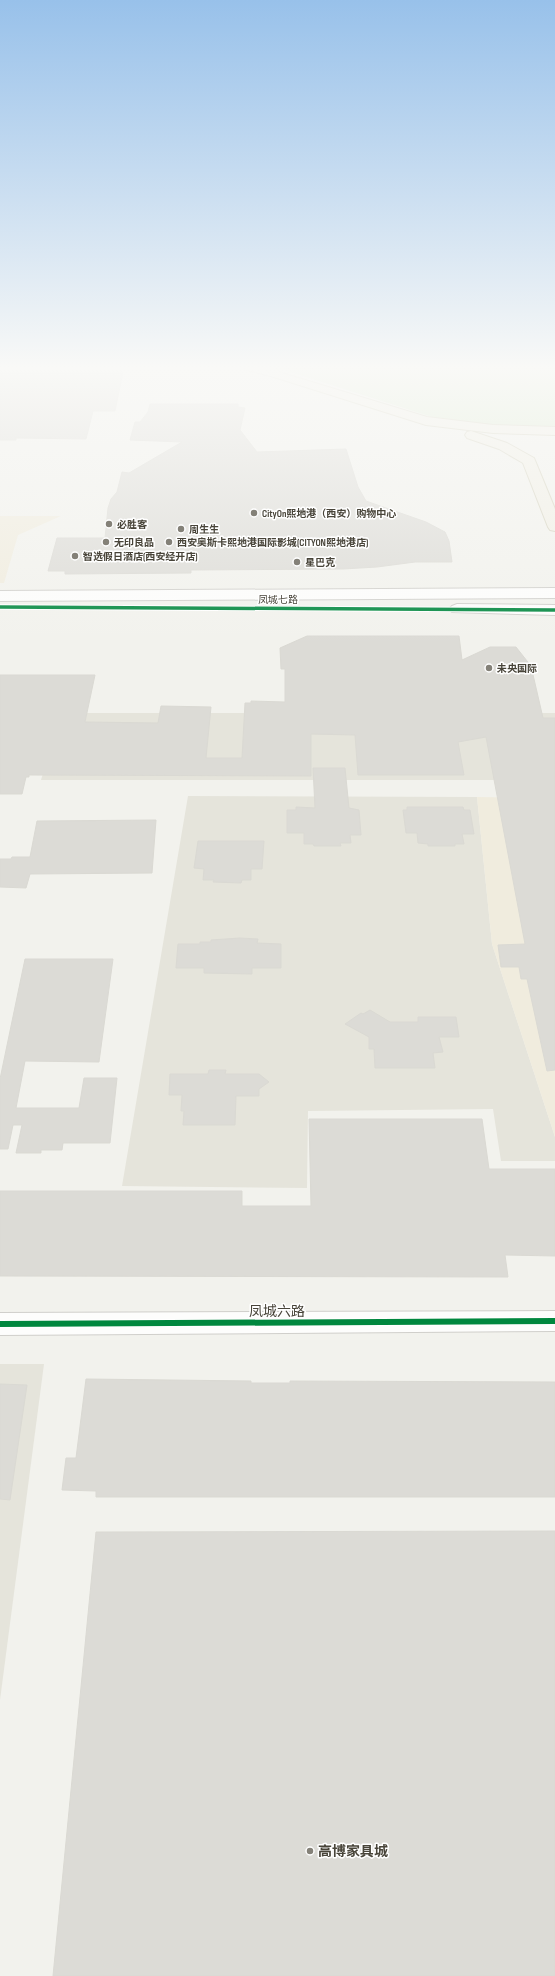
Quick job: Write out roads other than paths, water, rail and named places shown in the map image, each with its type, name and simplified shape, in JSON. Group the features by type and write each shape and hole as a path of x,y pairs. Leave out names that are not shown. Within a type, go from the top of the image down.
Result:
{"main road":[{"path":"528,460 555,527"}],"street":[{"name":"凤城七路","path":"0,596 555,593"},
{"name":"凤城七路","path":"0,606 555,610"},
{"name":"凤城六路","path":"0,1324 555,1321"}],"place":[{"name":"CityOn熙地港（西安）购物中心","path":"254,513"},
{"name":"必胜客","path":"109,524"},
{"name":"周生生","path":"181,529"},
{"name":"无印良品","path":"106,542"},
{"name":"西安奥斯卡熙地港国际影城(CITYON熙地港店)","path":"169,542"},
{"name":"智选假日酒店(西安经开店)","path":"75,556"},
{"name":"星巴克","path":"297,562"},
{"name":"未央国际","path":"489,668"},
{"name":"高博家具城","path":"310,1851"}]}
